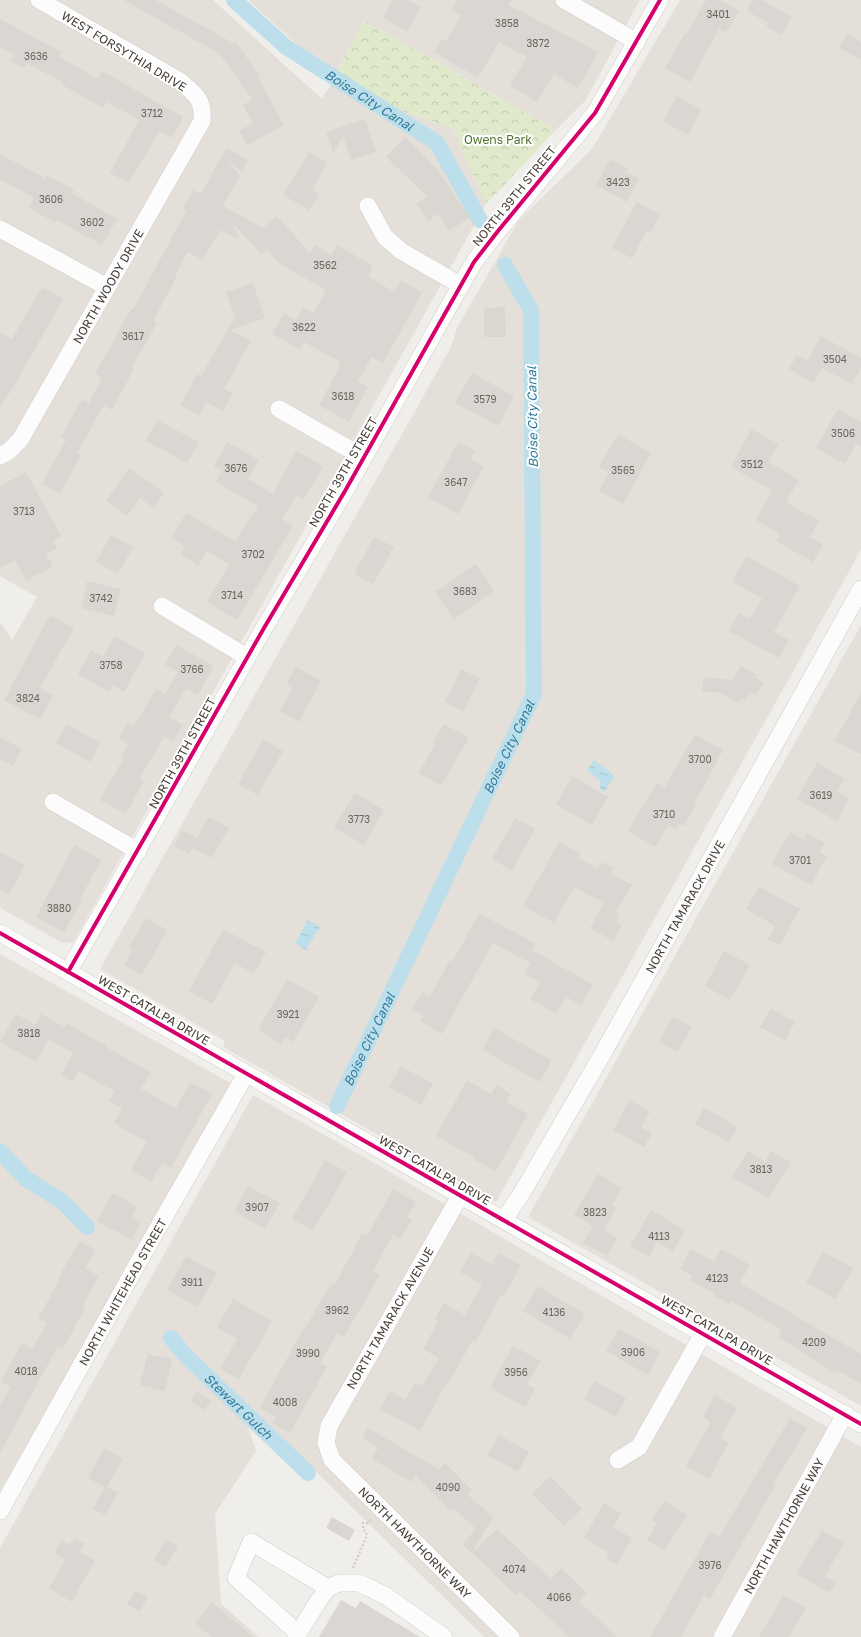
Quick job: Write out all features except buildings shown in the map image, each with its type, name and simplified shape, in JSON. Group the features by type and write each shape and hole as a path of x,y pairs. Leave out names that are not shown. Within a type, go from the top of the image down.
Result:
{"street":[{"name":"WEST FORSYTHIA DRIVE","path":"39,0 180,81 194,94 203,108"},
{"path":"564,0 637,42"},
{"name":"NORTH 39TH STREET","path":"68,972 474,262 595,113 660,0"},
{"name":"NORTH WOODY DRIVE","path":"0,456 9,451 20,440 194,136 202,120 203,108"},
{"path":"368,206 384,237 395,247 460,285"},
{"path":"0,229 107,287"},
{"name":"NORTH 39TH STREET","path":"279,409 363,457"},
{"name":"NORTH TAMARACK DRIVE","path":"504,1220 523,1191 602,1055 861,589"},
{"path":"162,606 247,658"},
{"path":"53,802 138,851"},
{"name":"WEST CATALPA DRIVE","path":"0,933 861,1424"},
{"name":"NORTH WHITEHEAD STREET","path":"0,1511 138,1263 246,1074"},
{"name":"NORTH TAMARACK AVENUE","path":"326,1443 329,1426 460,1196"},
{"path":"618,1460 639,1447 703,1334"},
{"name":"NORTH HAWTHORNE WAY","path":"722,1637 845,1414"},
{"name":"NORTH HAWTHORNE WAY","path":"326,1443 332,1460 511,1637"},
{"path":"328,1588 251,1542 236,1578 297,1635 328,1588 339,1583 353,1583 386,1596 444,1637"}],"path":[{"path":"353,1583 367,1535 363,1528 363,1523 368,1523 382,1509"}],"shaded area":[{"path":"0,0 213,0 322,99 330,86 452,128 486,204 73,943 61,942 0,908 0,622 12,640 37,597 0,576"},
{"path":"248,0 640,0 585,101 556,130 365,21 333,77"},
{"path":"680,0 861,0 861,550 496,1202 223,1047 225,1041 100,969 451,347 457,328 519,220 592,149"},
{"path":"861,625 861,1406 528,1217"},
{"path":"0,954 232,1084 136,1255 0,1491"},
{"path":"253,1095 369,1160 861,1447 861,1637 484,1637 237,1394 256,1451 215,1514 221,1604 259,1637 0,1637 0,1548"}],"green space":[{"name":"Owens Park","path":"365,21 556,130 486,204 452,128 330,86 333,77"}],"water":[{"path":"594,760 615,776 604,792 600,789 600,781 587,770"},
{"path":"308,920 320,927 306,950 295,943"}],"waterway":[{"name":"Boise City Canal","path":"234,0 286,47 437,143 480,220"},
{"name":"Boise City Canal","path":"337,1106 534,694 531,310 505,265"},
{"name":"Stewart Gulch","path":"0,1151 25,1178 64,1203 87,1227"},
{"name":"Stewart Gulch","path":"171,1338 185,1355 308,1473"}],"cycle path":[{"path":"68,972 264,628 345,491 474,262 595,113 660,0"},
{"path":"0,933 861,1424"}]}
